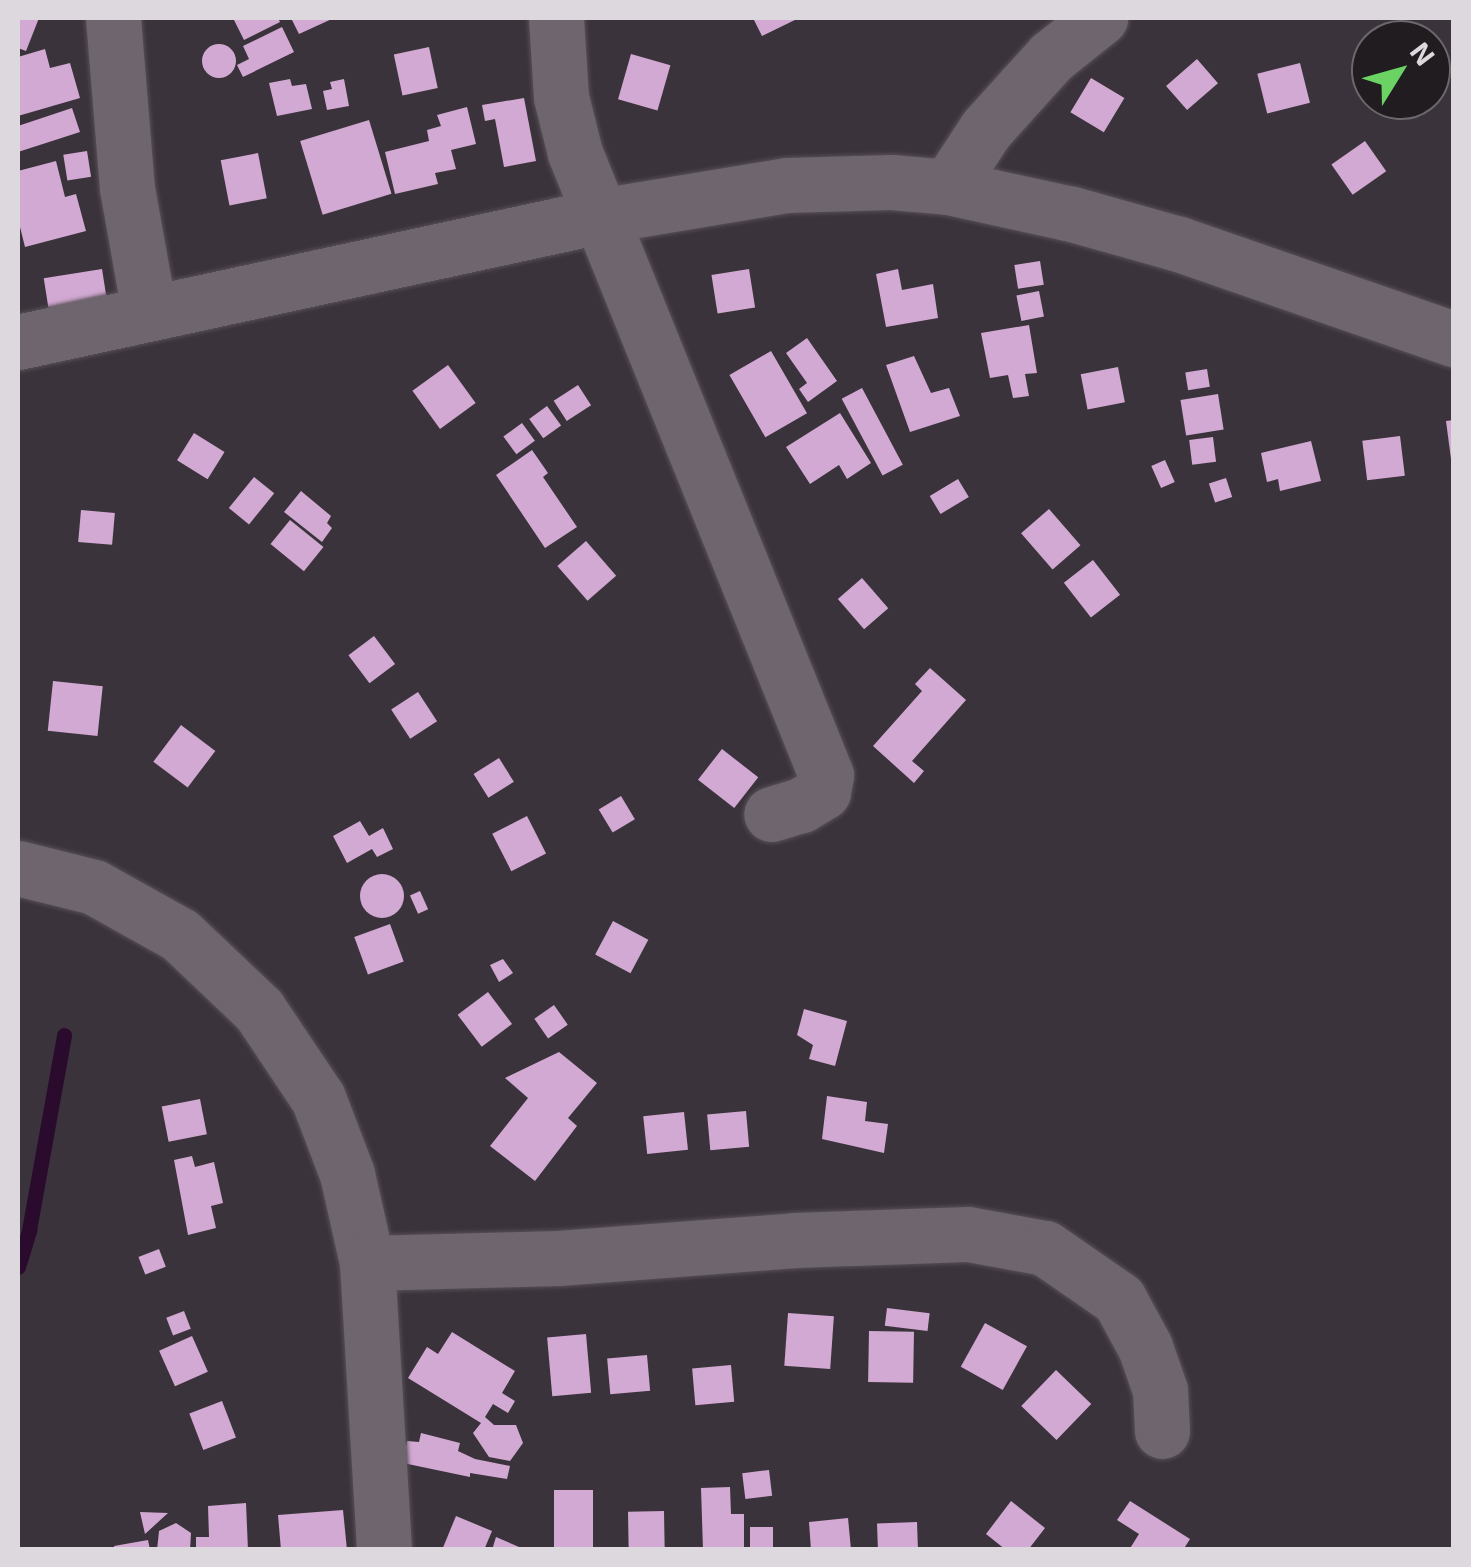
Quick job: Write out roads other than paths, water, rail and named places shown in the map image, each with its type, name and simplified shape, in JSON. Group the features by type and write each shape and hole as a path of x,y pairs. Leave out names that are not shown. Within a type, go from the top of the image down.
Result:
{"street":[{"path":"113,18 127,188 149,311"},
{"path":"556,18 561,97 575,153 826,775 823,792 801,806 771,814"},
{"path":"948,186 986,129 1022,89 1051,57 1100,18"},
{"path":"18,342 600,216 787,185 891,182 948,186 1179,244 1454,339"},
{"path":"18,868 94,887 137,908 218,967 259,1010 318,1098 348,1174 367,1263 384,1550"},
{"path":"367,1263 558,1258 796,1240 968,1234 1045,1248 1118,1299 1145,1347 1160,1390 1162,1431"}],"waterway":[{"path":"18,1267 29,1230 64,1035"}]}
